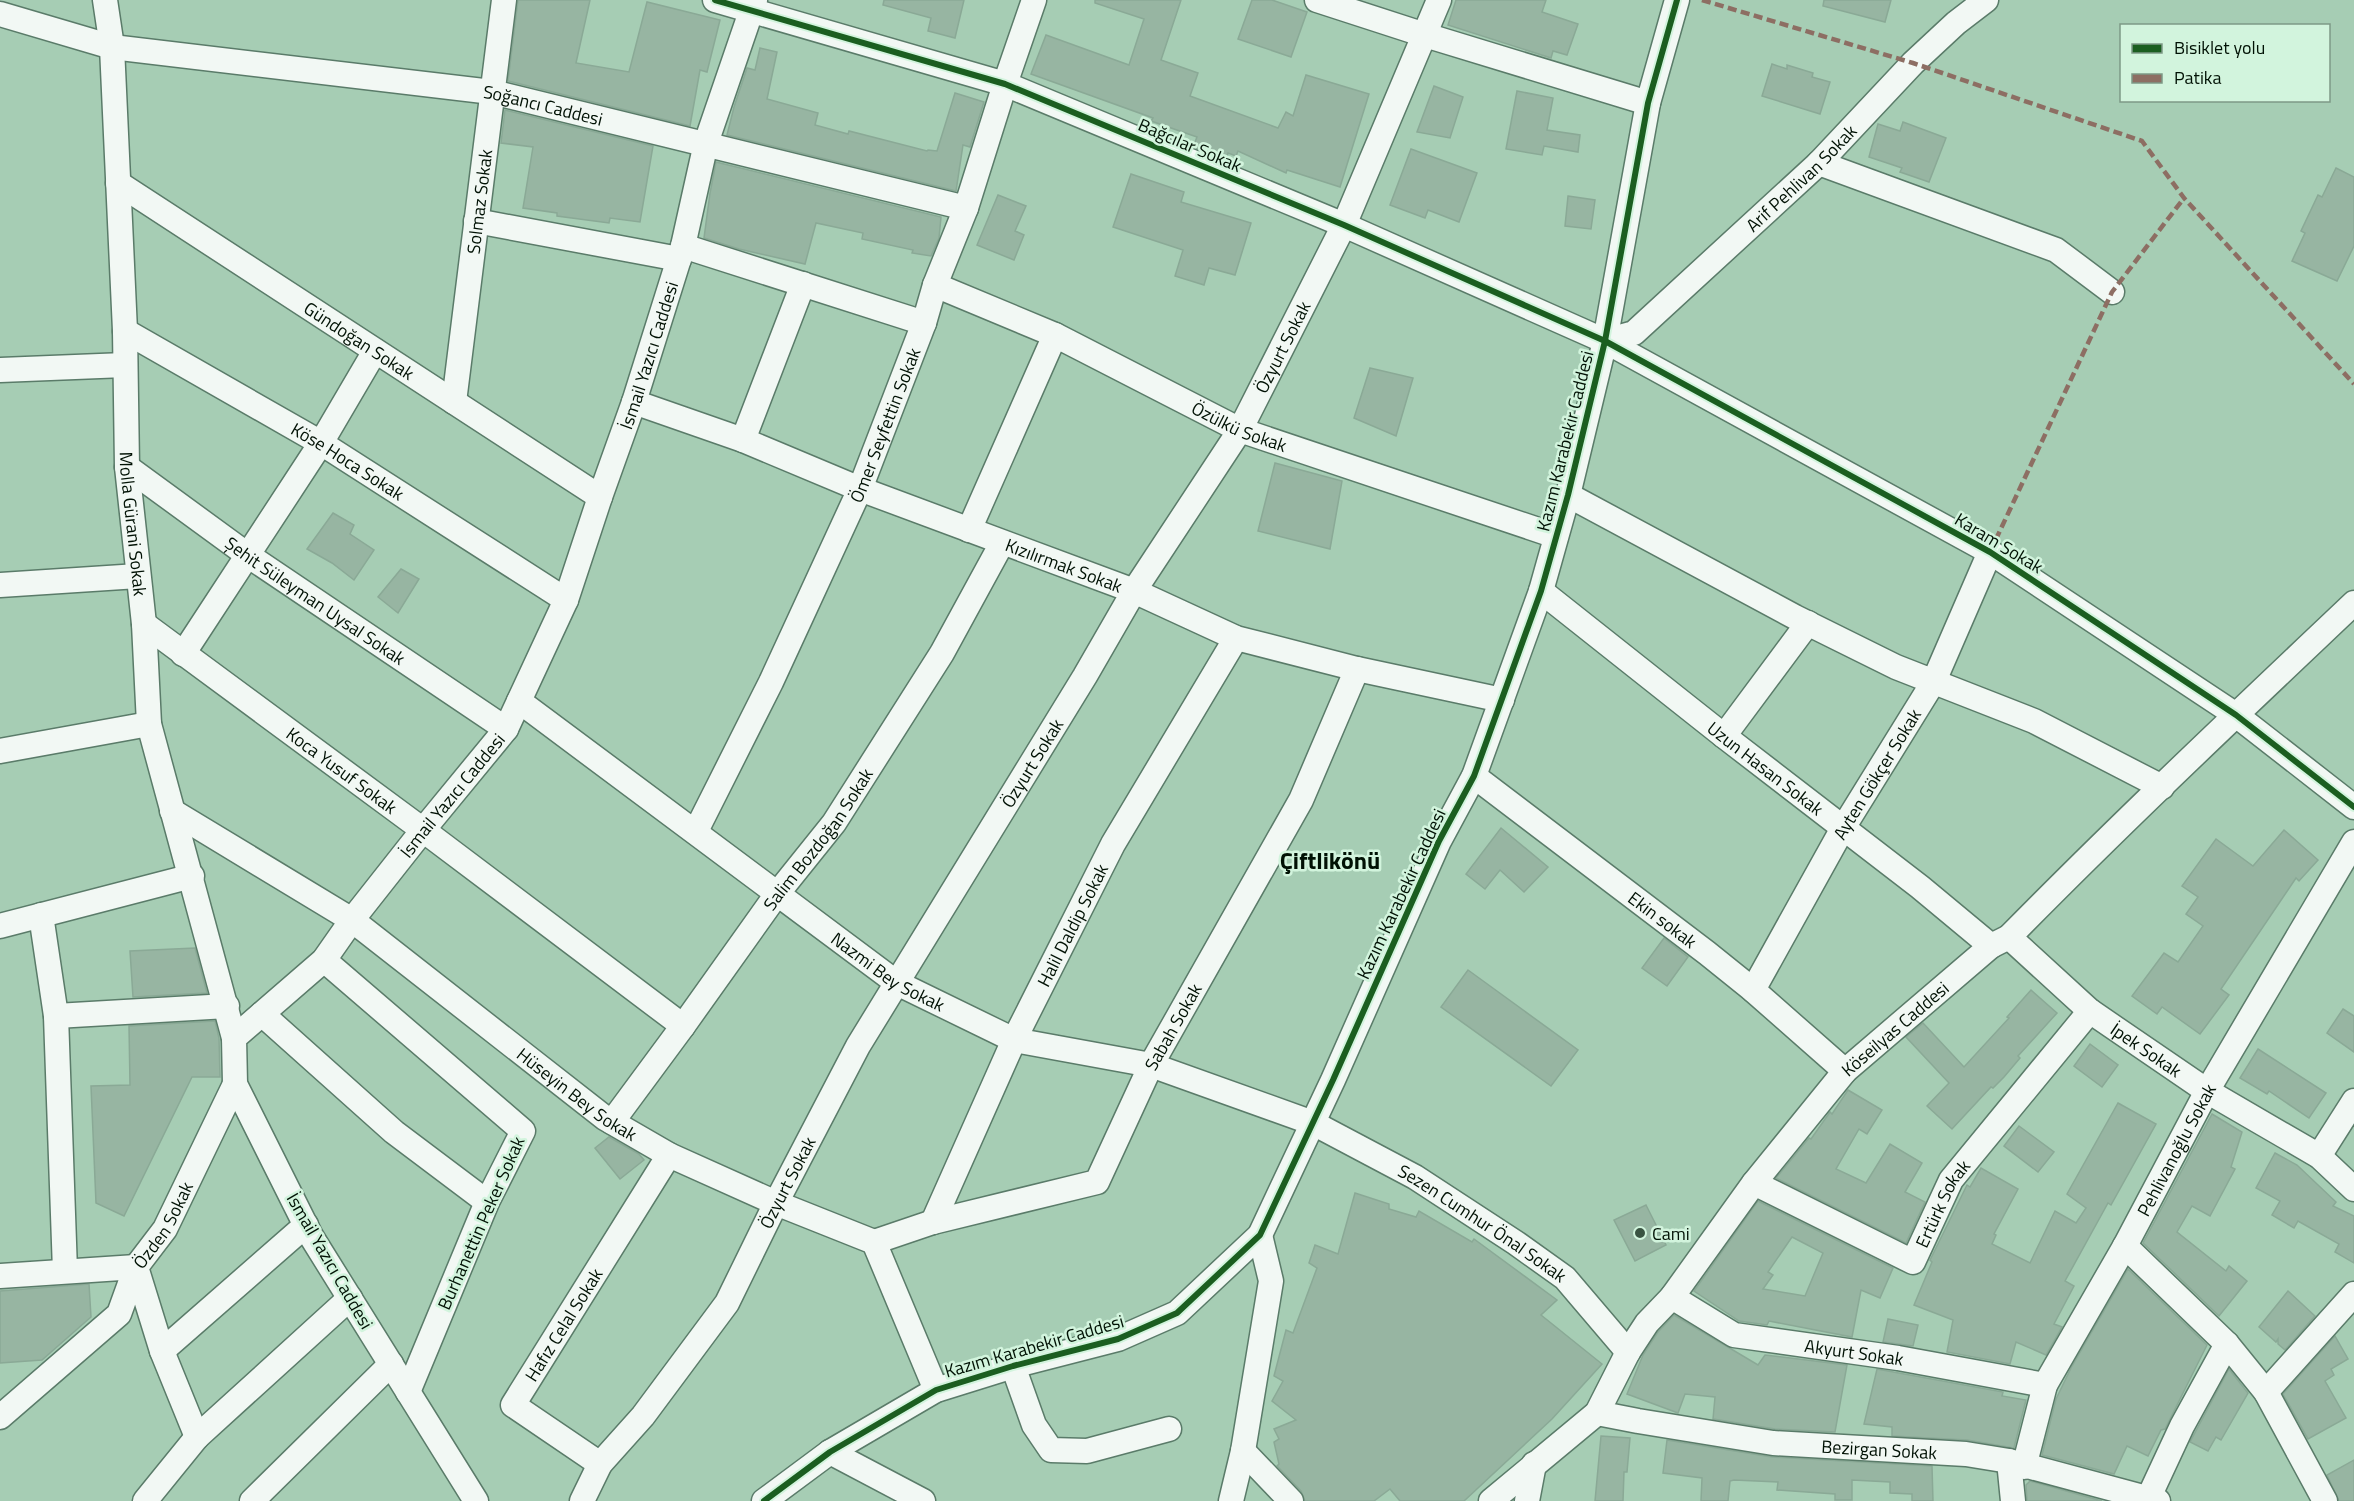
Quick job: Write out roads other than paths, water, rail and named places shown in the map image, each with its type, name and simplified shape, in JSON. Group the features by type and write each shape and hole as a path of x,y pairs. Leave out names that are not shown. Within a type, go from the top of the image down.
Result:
{"street":[{"name":"Molla Gürani Sokak","path":"105,0 112,47 125,331 127,467 144,624 149,724 234,1038"},
{"name":"Solmaz Sokak","path":"454,402 504,0"},
{"name":"Bağcılar Sokak","path":"715,0 753,4 1005,84 1344,225 1605,341"},
{"name":"Ömer Seyfettin Sokak","path":"696,831 771,682 860,489 924,323 935,285 966,208 1034,0"},
{"path":"1317,0 1648,103"},
{"name":"Özyurt Sokak","path":"582,1501 600,1464 644,1416 727,1303 858,1046 1085,676 1134,591 1240,430 1344,225 1439,0"},
{"name":"Kazım Karabekir Caddesi","path":"764,1501 830,1452 936,1390 1012,1366 1118,1339 1177,1313 1260,1235 1313,1123 1439,841 1474,776 1541,591 1568,495 1605,341 1648,103 1677,0"},
{"name":"Arif Pehlivan Sokak","path":"1605,341 1634,333 1820,163 1913,63 1956,23 1986,0"},
{"name":"İsmail Yazıcı Caddesi","path":"476,1501 306,1226 235,1084 234,1038 324,960 352,920 506,729 567,600 634,402 681,252 706,144 753,4"},
{"name":"Soğancı Caddesi","path":"0,14 112,47 492,92 966,208"},
{"path":"1820,163 2056,250 2112,292"},
{"name":"Gündoğan Sokak","path":"118,183 600,497"},
{"path":"477,221 681,252 802,284 924,323"},
{"path":"743,440 802,284"},
{"name":"Özülkü Sokak","path":"935,285 1055,335 1240,430 1556,536"},
{"name":"Köse Hoca Sokak","path":"125,331 321,443 567,600"},
{"path":"969,530 1055,335"},
{"name":"Karam Sokak","path":"1605,341 1990,552 2236,715 2354,807"},
{"path":"183,654 321,443 375,351"},
{"path":"0,370 125,365"},
{"name":"Kızılırmak Sokak","path":"634,402 743,440 860,489 1134,591 1236,638 1357,669 1502,700"},
{"name":"Şehit Süleyman Uysal Sokak","path":"127,467 249,556 506,729"},
{"path":"1568,495 1808,623 1896,667 2034,721 2162,787"},
{"name":"Salim Bozdoğan Sokak","path":"612,1122 777,894 840,813 942,653 1002,543"},
{"name":"Ayten Gökçer Sokak","path":"1753,990 1843,828 1934,681 1990,552"},
{"path":"0,585 138,576"},
{"name":"Uzun Hasan Sokak","path":"1541,591 1920,887 2000,941"},
{"name":"Köseilyas Caddesi","path":"1491,1501 1597,1413 1628,1352 1647,1323 1672,1297 1754,1183 1845,1071 2000,941 2354,603"},
{"path":"1724,736 1808,623"},
{"name":"Koca Yusuf Sokak","path":"144,624 683,1026"},
{"name":"Halil Daldip Sokak","path":"933,1222 1014,1040 1113,844 1236,638"},
{"name":"Sabah Sokak","path":"874,1242 933,1222 1097,1182 1151,1065 1301,800 1357,669"},
{"name":"Nazmi Bey Sokak","path":"519,701 897,983 1014,1040 1151,1065 1313,1123"},
{"path":"0,751 149,724"},
{"name":"Ekin sokak","path":"1474,776 1753,990 1845,1071"},
{"name":"Hüseyin Bey Sokak","path":"172,811 352,920 612,1122 669,1155 776,1203 874,1242"},
{"name":"Pehlivanoğlu Sokak","path":"2013,1501 2016,1464 2045,1384 2124,1246 2207,1091 2354,842"},
{"path":"0,926 192,876"},
{"path":"41,915 56,1016 65,1271"},
{"name":"İpek Sokak","path":"2000,941 2090,1011 2207,1091 2319,1156 2354,1189"},
{"name":"Burhanettin Peker Sokak","path":"324,960 524,1131 487,1202 408,1392"},
{"path":"56,1016 227,1006"},
{"name":"Ertürk Sokak","path":"1754,1183 1913,1262 1951,1180 2090,1011"},
{"path":"262,1014 394,1132 487,1202"},
{"name":"Özden Sokak","path":"197,1437 162,1351 136,1267 165,1229 235,1084"},
{"path":"2319,1156 2354,1101"},
{"name":"Sezen Cumhur Önal Sokak","path":"1313,1123 1415,1178 1526,1250 1564,1278 1628,1352"},
{"name":"Hafız Celal Sokak","path":"600,1464 513,1404 669,1155"},
{"path":"162,1351 306,1226"},
{"path":"1231,1501 1243,1451 1271,1281 1260,1235"},
{"path":"874,1242 936,1390"},
{"path":"2124,1246 2227,1344 2266,1392 2325,1501"},
{"path":"0,1276 136,1267 119,1314 0,1417"},
{"path":"2266,1392 2354,1294"},
{"name":"Akyurt Sokak","path":"1672,1297 1734,1335 1898,1358 2045,1384"},
{"path":"145,1501 197,1437 350,1298"},
{"path":"2153,1500 2182,1426 2227,1344"},
{"path":"252,1501 391,1364"},
{"path":"1012,1366 1034,1425 1051,1450 1087,1451 1169,1429"},
{"name":"Bezirgan Sokak","path":"1597,1413 1773,1443 1966,1454 2016,1464 2153,1500"},
{"path":"1243,1451 1291,1501"},
{"path":"830,1452 923,1501"},
{"path":"1527,1501 1534,1464"}],"place":[{"name":"Cami","path":"1640,1233"}],"district":[{"name":"Çiftlikönü","path":"1330,860"}]}
